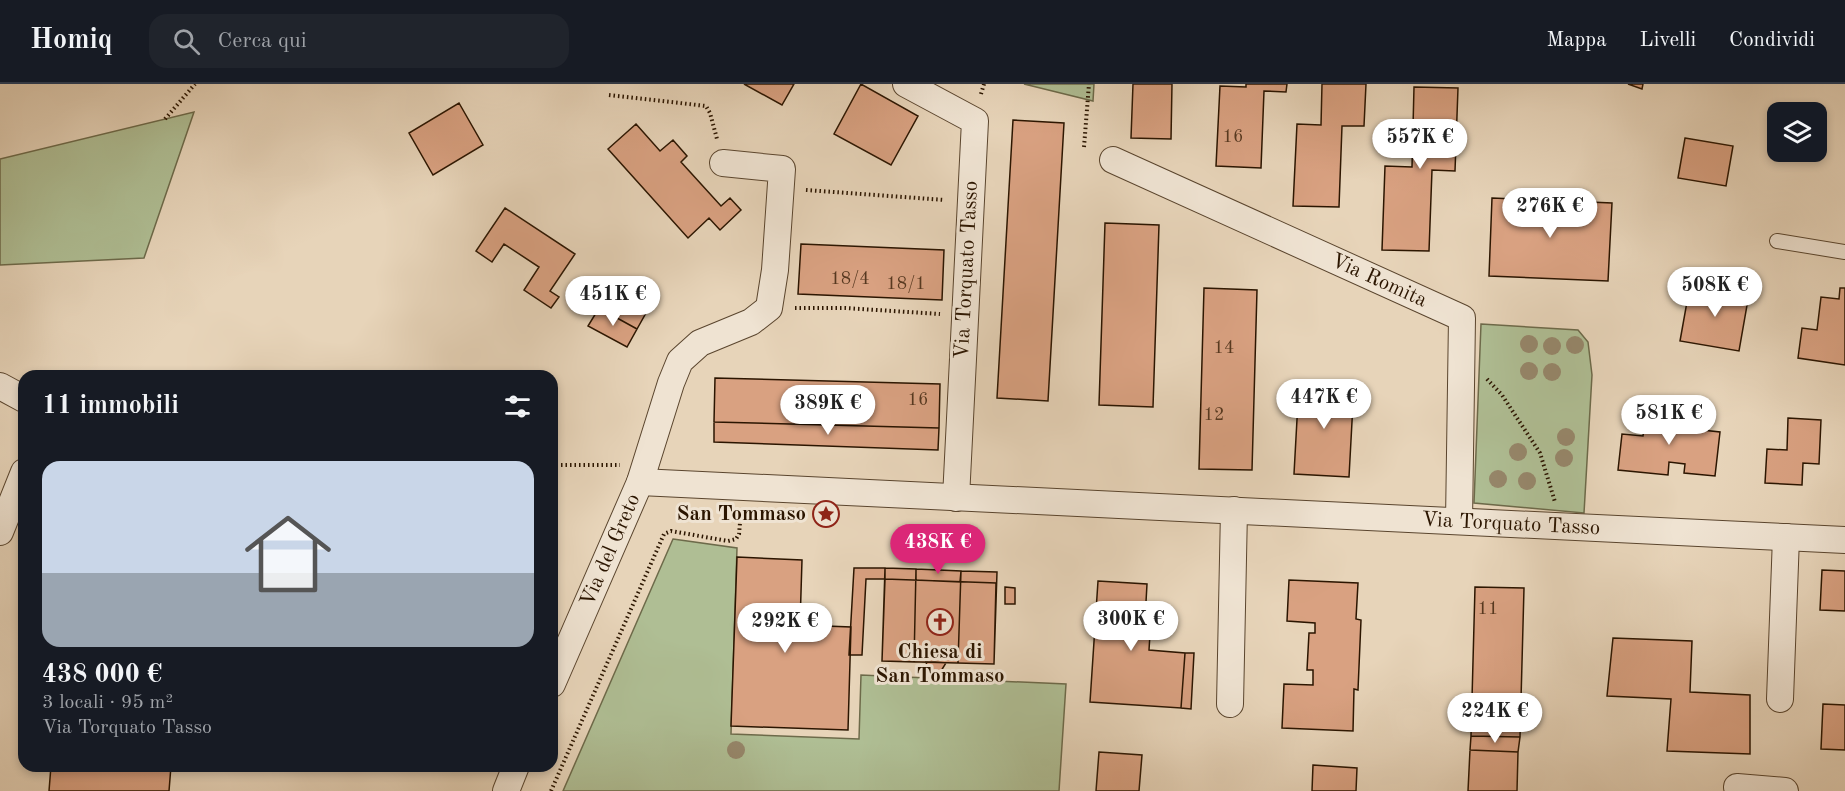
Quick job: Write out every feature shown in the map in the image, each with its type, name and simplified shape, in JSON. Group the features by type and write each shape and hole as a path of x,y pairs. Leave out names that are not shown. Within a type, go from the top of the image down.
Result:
{"street":[{"name":"Via Torquato Tasso","path":"906,84 975,121 956,498"},
{"name":"Via Romita","path":"1113,160 1462,318 1459,521"},
{"path":"642,474 680,361 700,343 751,322 769,308 775,270 782,170 723,163"},
{"path":"0,386 18,396"},
{"name":"Via Torquato Tasso","path":"642,474 956,498 1845,540"},
{"name":"Via del Greto","path":"558,670 642,474"},
{"path":"0,532 18,487"},
{"path":"1230,704 1234,510"},
{"path":"1780,699 1786,537"},
{"path":"506,791 514,772"},
{"path":"1737,787 1785,791"}],"lane":[{"path":"1777,241 1845,252"}],"path":[{"path":"165,119 195,84"},
{"path":"1084,147 1089,84"},
{"path":"609,95 706,106 710,113 723,163"},
{"path":"781,188 971,202"},
{"path":"794,308 845,308 965,315"},
{"path":"1461,353 1502,395 1540,453 1561,526"},
{"path":"558,466 642,474"},
{"path":"551,791 664,534 671,531 728,542 736,539 739,534 742,502"}],"green space":[{"path":"1024,84 1094,84 1093,101"},
{"path":"194,112 144,258 0,265 0,159"},
{"path":"1481,324 1578,330 1588,342 1592,375 1584,513 1474,503"},
{"path":"673,539 737,548 731,734 859,739 861,675 1066,684 1059,791 563,791"}],"building":[{"path":"744,84 794,84 782,105"},
{"path":"861,84 918,116 891,165 834,134"},
{"path":"1133,84 1172,84 1171,139 1131,138"},
{"path":"1246,84 1287,84 1286,92 1264,91 1261,168 1216,166 1220,86 1246,87"},
{"path":"1322,84 1366,84 1364,126 1342,126 1339,207 1293,206 1297,124 1321,125"},
{"path":"1628,84 1643,84 1642,89"},
{"path":"1414,87 1458,88 1455,171 1432,170 1429,251 1382,250 1385,166 1412,167"},
{"path":"459,103 483,145 433,175 409,133"},
{"path":"1013,120 1064,123 1048,401 997,398"},
{"path":"636,124 660,151 673,140 687,156 681,162 721,206 730,198 741,210 720,230 709,218 688,238 608,149"},
{"path":"1685,138 1733,146 1726,186 1678,178"},
{"path":"1492,198 1612,203 1608,281 1489,276"},
{"path":"505,208 575,254 550,291 559,297 551,308 524,290 539,267 504,244 492,262 476,251"},
{"path":"1105,223 1159,225 1153,407 1099,405"},
{"path":"801,244 944,250 942,300 798,294"},
{"path":"613,282 651,304 637,329 599,308"},
{"path":"1690,285 1749,294 1739,351 1680,341"},
{"path":"1204,288 1257,290 1252,470 1199,469"},
{"path":"1840,288 1845,288 1845,365 1798,358 1802,328 1817,330 1821,297 1839,299"},
{"path":"599,308 637,329 627,347 588,326"},
{"path":"715,378 940,384 939,428 714,422"},
{"path":"1299,383 1354,385 1349,477 1294,474"},
{"path":"1647,407 1686,411 1684,428 1720,432 1715,476 1684,473 1685,464 1669,462 1668,475 1618,470 1622,434 1643,436"},
{"path":"1788,418 1821,420 1819,464 1803,463 1802,485 1765,483 1767,449 1787,450"},
{"path":"714,422 939,428 938,450 714,442"},
{"path":"821,507 833,508 832,520 820,519"},
{"path":"737,557 802,560 800,625 851,627 848,730 731,726"},
{"path":"854,568 885,568 885,579 866,579 862,655 849,655"},
{"path":"885,568 916,569 914,662 882,661"},
{"path":"916,569 961,571 960,582 916,580"},
{"path":"1822,570 1845,571 1845,611 1820,610"},
{"path":"961,571 997,572 994,664 958,663"},
{"name":"Chiesa di San Tommaso","path":"885,579 996,583 994,664 882,661"},
{"path":"1289,580 1358,583 1356,619 1361,620 1358,690 1354,689 1353,731 1282,728 1284,684 1313,685 1313,670 1307,670 1309,633 1315,633 1315,623 1287,621"},
{"path":"1098,581 1147,584 1146,602 1152,603 1149,650 1185,653 1181,708 1090,702"},
{"path":"1005,587 1015,588 1015,604 1005,604"},
{"path":"1475,587 1524,588 1520,737 1471,736"},
{"path":"1613,638 1692,641 1690,692 1750,695 1750,754 1667,751 1671,699 1607,696"},
{"path":"1185,653 1194,653 1191,709 1181,708"},
{"path":"926,662 946,663 941,671 935,672 928,669"},
{"path":"1823,704 1845,705 1845,750 1821,749"},
{"path":"1471,736 1520,737 1518,752 1470,750"},
{"path":"1470,750 1518,752 1517,791 1468,791"},
{"path":"1099,752 1142,755 1139,791 1096,791"},
{"path":"1313,765 1357,768 1356,791 1312,791"},
{"path":"51,772 171,772 169,791 49,791"}],"place":[{"name":"San Tommaso","path":"826,514"},
{"name":"Chiesa di San Tommaso","path":"940,622"}]}
